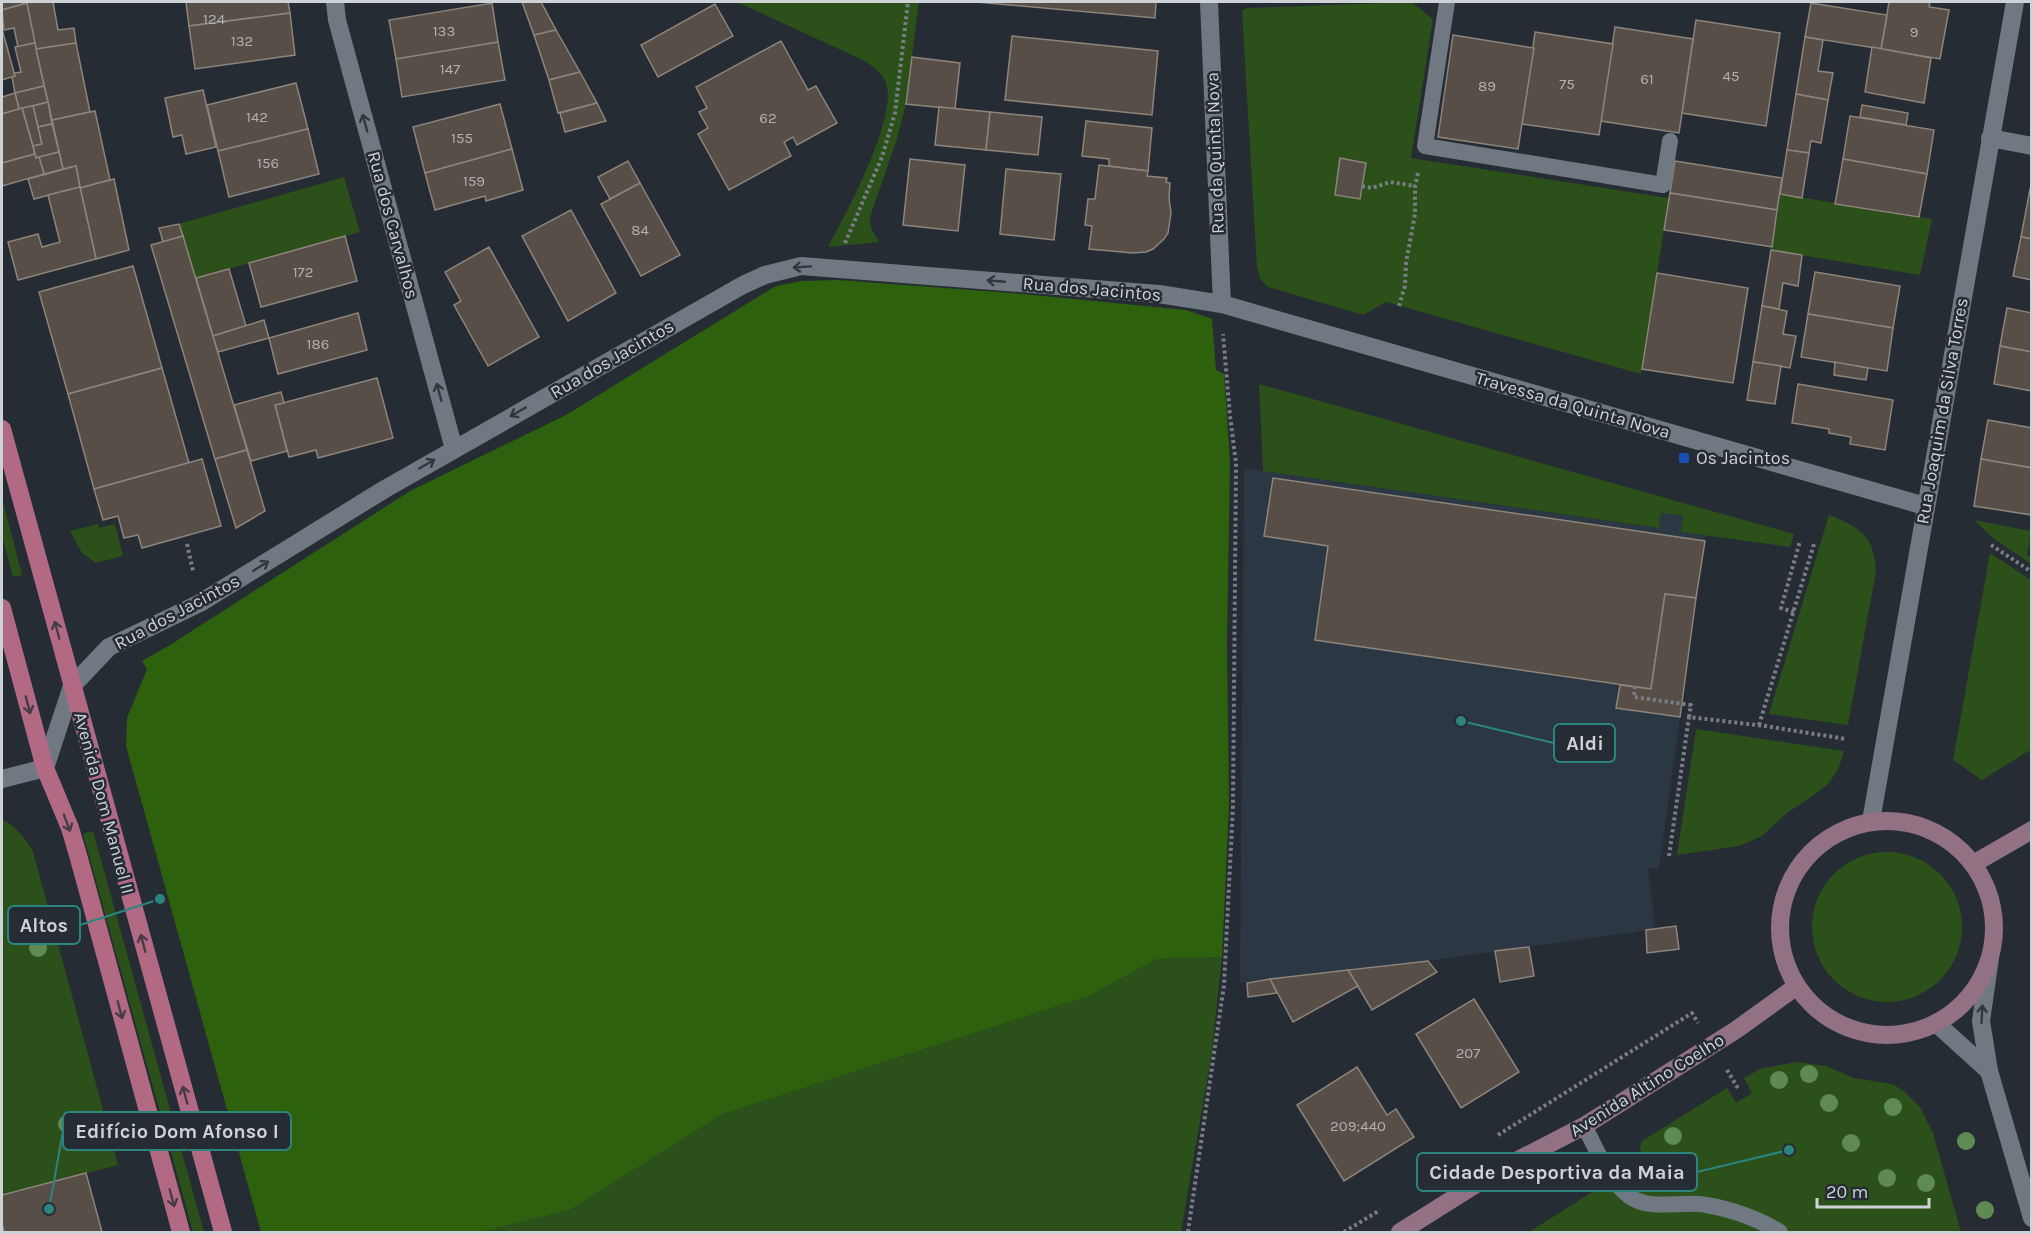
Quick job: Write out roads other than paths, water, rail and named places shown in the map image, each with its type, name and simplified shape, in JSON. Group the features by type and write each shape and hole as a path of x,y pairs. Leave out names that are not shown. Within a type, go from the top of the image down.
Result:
{"main road":[{"name":"Avenida Dom Manuel II","path":"2,429 223,1233"},
{"path":"2,608 45,768 70,828 78,855 181,1233"},
{"path":"1894,820 1939,833 1958,847 1973,864 1986,885 1993,909 1994,933 1990,958 1978,984 1960,1007 1936,1023 1906,1034 1875,1035 1844,1026 1818,1010 1797,986 1782,950 1781,911 1794,874 1814,849 1822,843 1840,831 1871,821 1894,820"},
{"path":"1973,864 2031,830"},
{"name":"Avenida Altino Coelho","path":"1400,1233 1497,1171 1584,1126 1736,1030 1797,986"}],"street":[{"name":"Rua dos Carvalhos","path":"335,2 337,20 454,448"},
{"name":"Rua da Quinta Nova","path":"1209,2 1221,304"},
{"name":"Rua Joaquim da Silva Torres","path":"1871,821 2015,2"},
{"path":"1990,138 2031,146"},
{"name":"Rua dos Jacintos","path":"72,686 109,647 201,603 454,448 743,285 765,275 801,266 834,268 1159,294 1221,304"},
{"name":"Travessa da Quinta Nova","path":"1221,304 1925,506"},
{"name":"Avenida Dom Manuel II","path":"45,768 72,686"},
{"path":"2,779 45,768"},
{"path":"1990,958 1981,1021 1989,1071 2031,1218"},
{"path":"1936,1023 1989,1071"}],"lane":[{"path":"1448,2 1425,146 1663,185 1670,141"},
{"path":"1584,1126 1613,1179 1629,1196 1645,1204 1705,1205 1741,1215 1780,1233"}],"place":[{"name":"Os Jacintos","path":"1684,458"},
{"name":"Aldi","path":"1461,721"},
{"name":"Altos","path":"160,899"},
{"name":"Cidade Desportiva da Maia","path":"1789,1150"},
{"name":"Edifício Dom Afonso I","path":"49,1209"}]}
